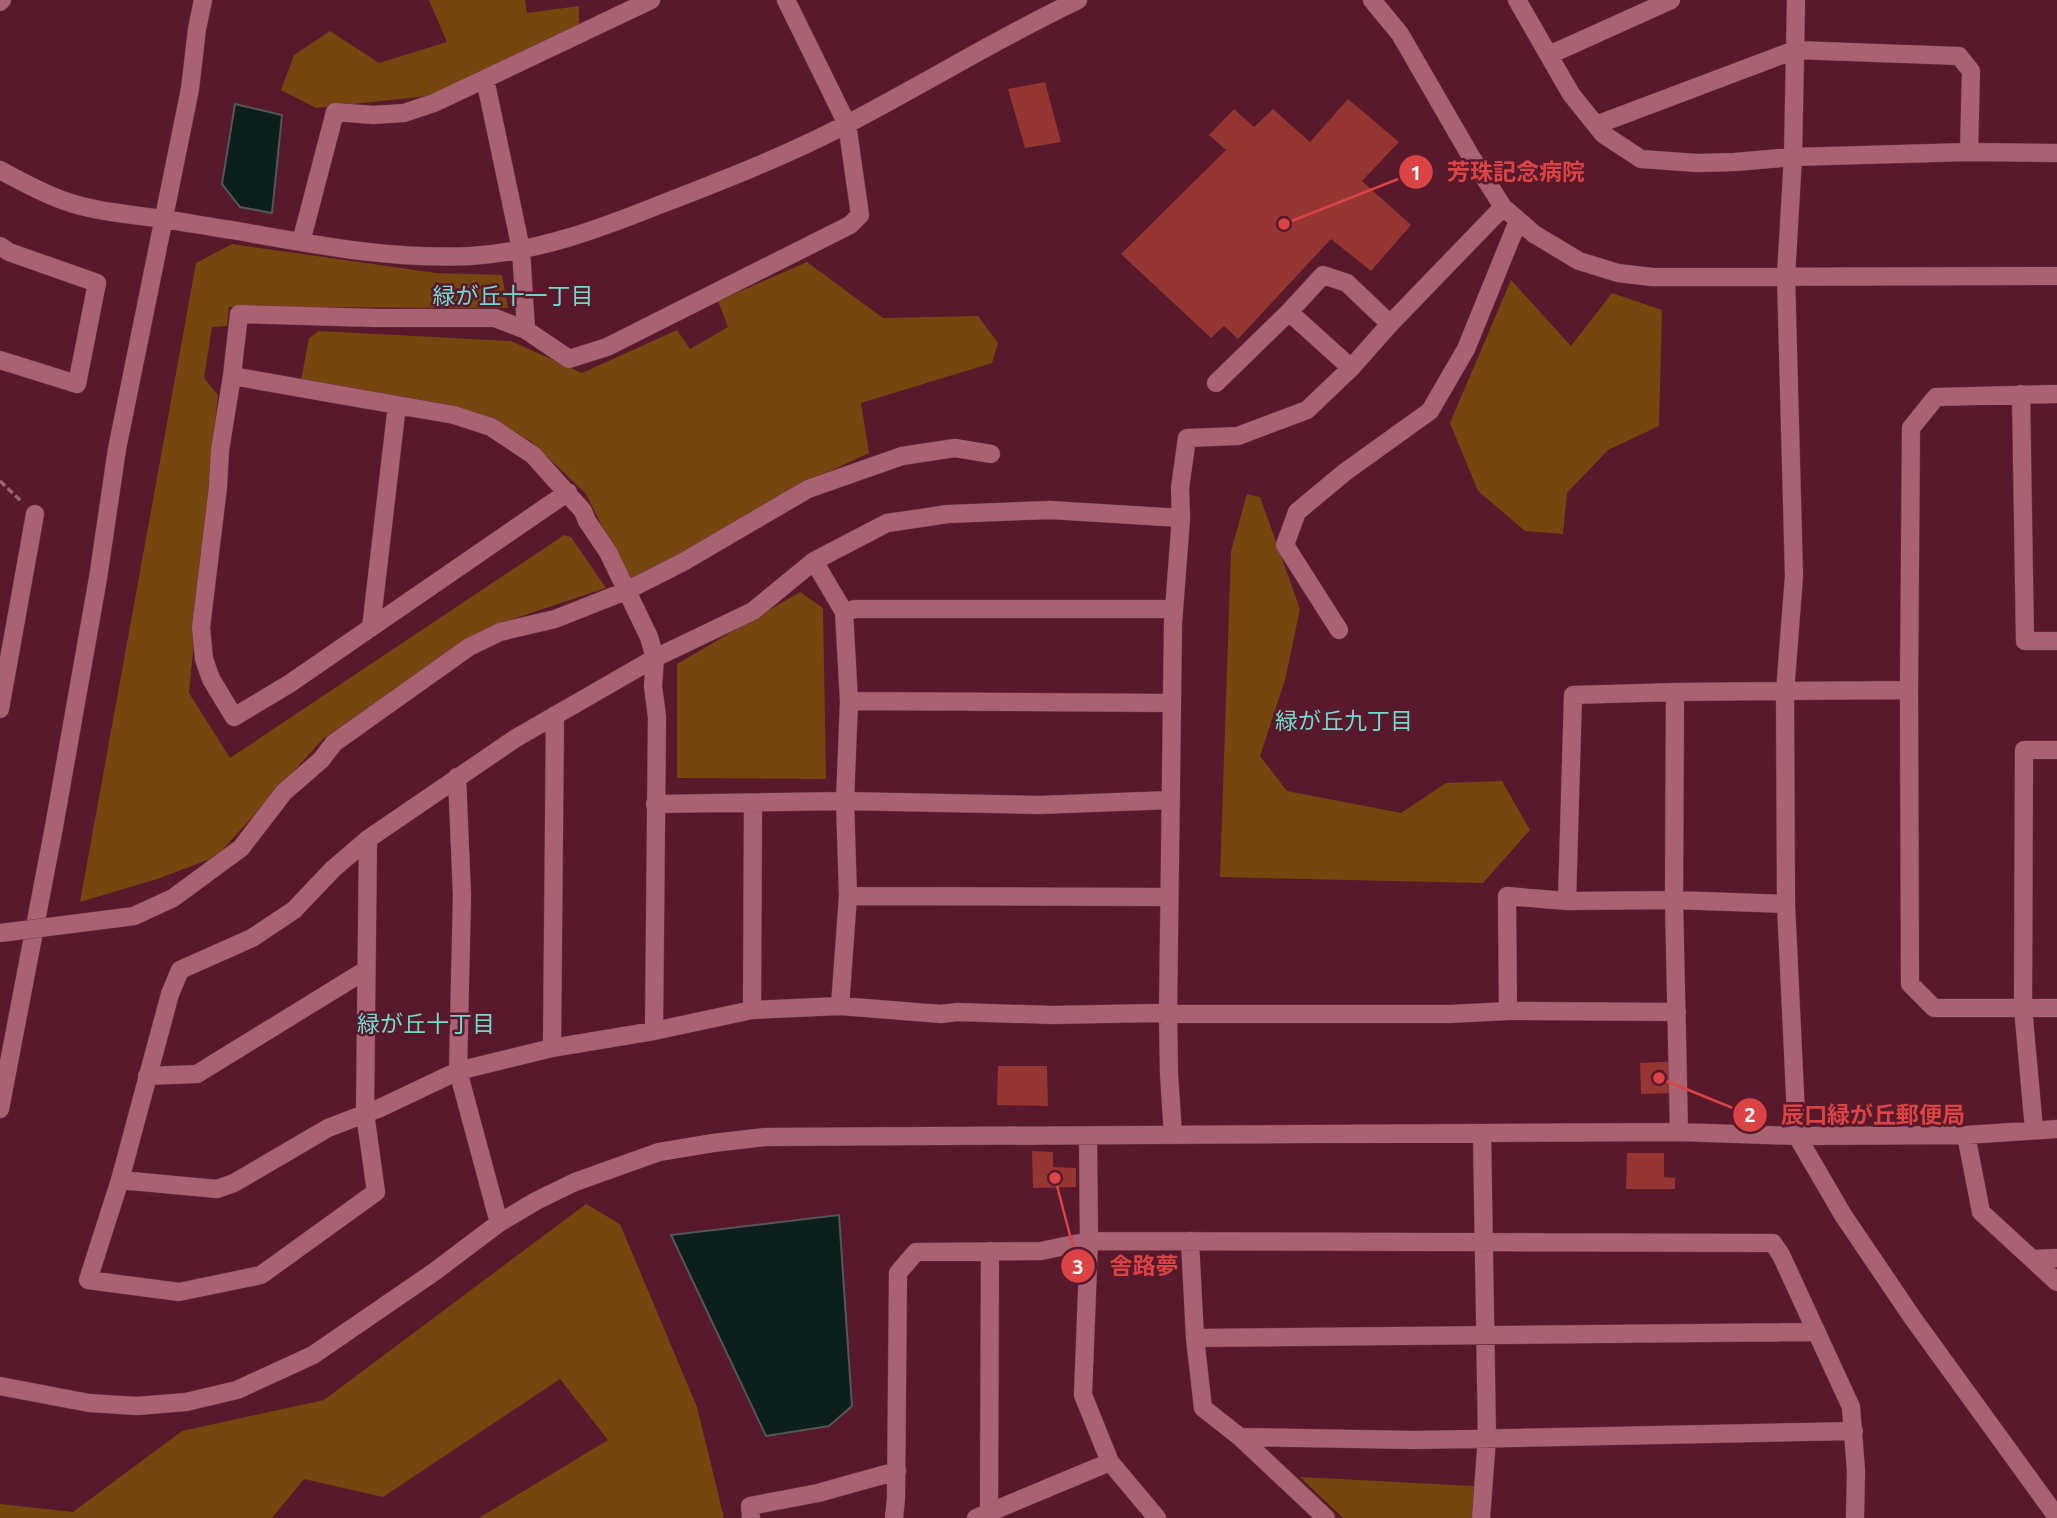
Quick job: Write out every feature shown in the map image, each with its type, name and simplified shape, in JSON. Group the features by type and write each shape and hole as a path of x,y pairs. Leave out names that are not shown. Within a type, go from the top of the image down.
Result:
{"street":[{"path":"0,1109 7,1031 54,827 96,592 117,449 190,89 197,29 204,0"},
{"path":"301,242 335,112 373,115 404,113 434,103 651,0"},
{"path":"568,492 289,684 234,717 211,679 204,659 201,627 220,450 239,314 376,318 495,317 526,330 569,359 607,347 850,225 860,215 847,124 786,0"},
{"path":"0,170 38,191 106,212 371,253 472,256 521,249 568,239 618,222 738,175 847,124 1077,0"},
{"path":"1372,0 1400,34 1470,155 1503,206 1534,234 1579,261 1618,273 1652,277 2057,276"},
{"path":"1517,0 1571,94 1595,125 1603,134 1641,159 1697,163 1793,157 1969,152 2057,153"},
{"path":"1549,55 1671,0"},
{"path":"1796,0 1793,157 1786,276 1794,576 1785,692 1786,904 1797,1136 1843,1215 2057,1517"},
{"path":"1595,125 1795,50 1959,56 1971,71 1969,152"},
{"path":"485,79 521,249 526,330"},
{"path":"1173,1135 1168,1074 1172,703 1174,610 1181,518 1180,488 1187,438 1238,436 1307,410 1351,368 1503,206"},
{"path":"1339,631 1285,545 1297,512 1345,472 1430,411 1466,349 1518,221"},
{"path":"0,246 9,252 97,283 77,384 0,360"},
{"path":"1216,383 1323,275 1347,283 1390,324"},
{"path":"1289,312 1351,368"},
{"path":"232,376 454,415 491,427 533,455 583,511 608,552 649,637 654,658 653,686 657,717 654,1031"},
{"path":"2021,394 2025,641 2057,641"},
{"path":"2057,394 1936,397 1911,428 1909,691 1910,984 1934,1008 2057,1008"},
{"path":"370,628 397,405"},
{"path":"0,933 134,916 173,898 241,848 284,792 321,760 334,743 469,647 500,632 555,619 626,591 683,562 808,489 902,456 955,448 991,454"},
{"path":"368,839 365,1113 376,1192 261,1275 179,1292 88,1280 120,1180 170,994 180,970 252,938 294,910 333,869 368,839 516,738 654,658 753,611 814,561 887,523 948,514 1050,510 1181,518"},
{"path":"0,709 35,514"},
{"path":"814,561 844,612 849,701 845,802 848,896 840,1006"},
{"path":"844,612 855,609 1174,610"},
{"path":"1567,901 1573,695 1909,691"},
{"path":"1675,692 1674,900 1679,1132"},
{"path":"849,701 1172,703"},
{"path":"552,1048 555,715"},
{"path":"2034,1129 2023,1008 2024,751 2057,750"},
{"path":"457,777 462,895 458,1071 499,1223"},
{"path":"655,804 845,802 1039,805 1171,800"},
{"path":"752,1010 753,803"},
{"path":"848,896 1169,897"},
{"path":"1508,1011 1507,896 1567,901 1674,900 1786,904"},
{"path":"147,1076 197,1074 366,970"},
{"path":"120,1180 217,1189 234,1183 328,1128 458,1071 552,1048 654,1031 752,1010 840,1006 941,1014 958,1012 1052,1015 1677,1012"},
{"path":"0,1386 89,1403 137,1406 186,1402 237,1390 313,1355 434,1272 499,1223 536,1201 575,1182 659,1152 713,1143 765,1137 1679,1132 1797,1136 1966,1135 2057,1129"},
{"path":"1482,1134 1487,1437 1482,1518"},
{"path":"1966,1135 1981,1212 2057,1282"},
{"path":"1088,1136 1089,1241 1083,1395 1110,1462 1157,1518"},
{"path":"894,1518 897,1471 898,1273 916,1252 1041,1251 1089,1241 1773,1243 1851,1407 1856,1471 1855,1518"},
{"path":"1190,1241 1195,1338 1203,1408 1240,1437 1326,1518"},
{"path":"990,1251 983,1515 1110,1462"},
{"path":"2033,1259 2057,1258"},
{"path":"1195,1338 1816,1332"},
{"path":"1240,1437 1415,1440 1854,1431"},
{"path":"751,1518 750,1506 818,1493 897,1471"}],"path":[{"path":"0,481 35,514"}],"shaded area":[{"path":"429,0 525,0 527,13 579,6 579,24 438,95 316,108 281,90 294,55 330,31 379,63 447,42"},
{"path":"232,244 436,273 502,275 508,308 229,307 227,326 212,327 204,378 218,395 189,693 230,758 564,535 571,537 606,588 494,625 323,739 216,857 157,879 80,902 196,263"},
{"path":"807,262 883,318 978,316 998,343 992,363 861,403 869,453 811,480 630,583 586,494 531,441 490,420 301,380 309,338 319,331 511,341 582,373 677,330 690,349 728,327 718,301"},
{"path":"1511,280 1571,346 1612,293 1662,310 1659,426 1608,450 1567,493 1563,534 1525,531 1478,491 1450,423"},
{"path":"1247,494 1260,497 1300,609 1285,680 1260,756 1287,791 1401,813 1446,783 1502,781 1530,830 1483,883 1220,877 1231,551"},
{"path":"800,592 823,608 826,779 677,778 677,664"},
{"path":"586,1204 620,1224 697,1407 724,1518 479,1518 608,1440 560,1379 383,1497 304,1479 272,1518 0,1518 0,1504 73,1512 182,1431 324,1400"},
{"path":"1300,1477 1474,1486 1472,1518 1343,1518"}],"water":[{"path":"235,104 282,115 272,213 240,207 222,184"},
{"path":"839,1215 852,1406 829,1426 766,1436 671,1235"}],"building":[{"path":"1045,82 1061,142 1025,148 1008,89"},
{"path":"1348,99 1399,142 1362,181 1411,225 1371,271 1331,239 1238,339 1224,326 1211,338 1121,254 1226,150 1209,135 1234,109 1254,127 1273,109 1310,142"},
{"path":"1678,1061 1679,1093 1641,1094 1640,1063"},
{"path":"998,1066 1047,1066 1048,1106 997,1105"},
{"path":"1032,1151 1053,1152 1053,1167 1076,1168 1076,1187 1033,1188"},
{"path":"1627,1153 1664,1153 1664,1177 1675,1178 1675,1189 1626,1189"}],"place":[{"name":"芳珠記念病院","path":"1284,224"},
{"name":"辰口緑が丘郵便局","path":"1659,1078"},
{"name":"舎路夢","path":"1055,1178"}],"district":[{"name":"緑が丘十一丁目","path":"513,296"},
{"name":"緑が丘九丁目","path":"1344,721"},
{"name":"緑が丘十丁目","path":"426,1024"}]}
